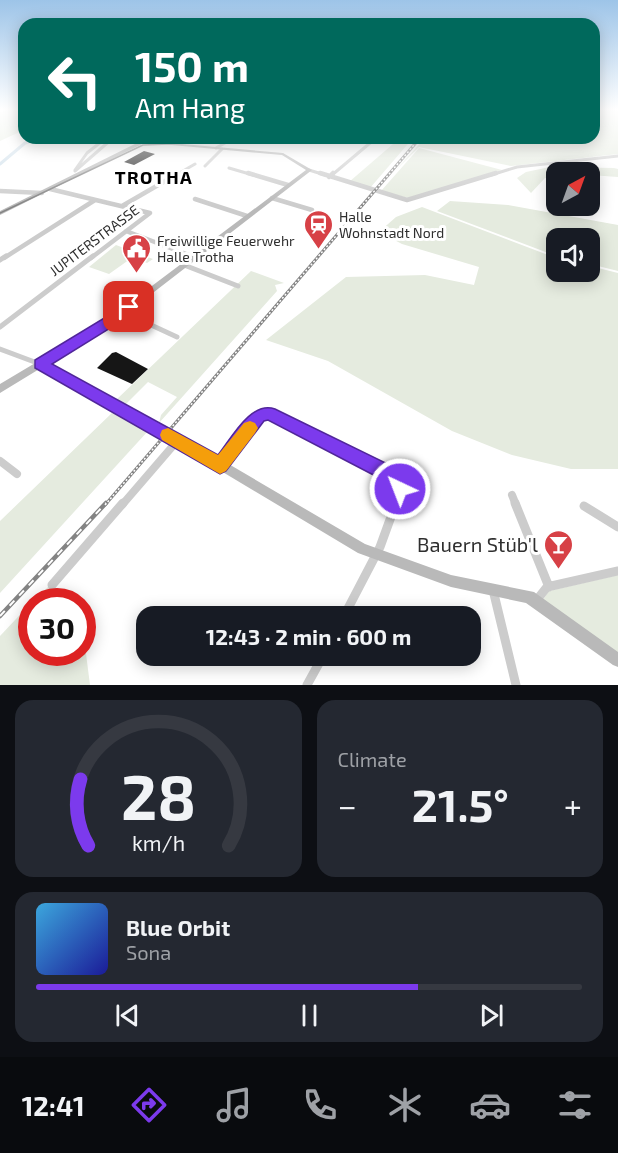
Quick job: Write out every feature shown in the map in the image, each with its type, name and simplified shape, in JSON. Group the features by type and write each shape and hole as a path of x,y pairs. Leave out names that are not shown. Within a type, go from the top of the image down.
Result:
{"street":[{"path":"76,173 85,156 98,144 106,145"},
{"path":"105,162 143,144"},
{"path":"0,213 50,189 76,173 145,144"},
{"path":"190,144 283,154 309,170 407,200 517,167 618,156"},
{"path":"205,166 225,144"},
{"path":"329,177 369,144"},
{"path":"76,173 106,145"},
{"path":"85,156 92,156"},
{"path":"122,206 195,164"},
{"path":"229,168 288,185"},
{"path":"0,388 123,312 309,170"},
{"name":"JUPITERSTRASSE","path":"0,327 150,213 50,189"},
{"path":"0,190 42,193"},
{"path":"272,198 312,210"},
{"path":"0,260 95,200"},
{"path":"195,200 247,216"},
{"path":"126,231 195,257"},
{"path":"184,265 238,286"},
{"path":"123,312 177,337"},
{"path":"0,350 40,364 178,440 377,555 452,581 522,595 536,601 618,660"},
{"path":"220,466 259,415 265,413 392,475 399,481 400,489 377,555 349,606"},
{"path":"52,585 178,440"},
{"path":"0,461 17,474"},
{"path":"512,495 549,587"},
{"path":"584,506 618,527"},
{"path":"536,601 549,587 618,571"},
{"path":"493,589 516,685"},
{"path":"307,685 317,666"}],"shaded area":[{"path":"600,142 618,142 618,154 511,166 419,147 395,171 420,144 600,144"},
{"path":"393,144 408,144 370,188 349,182"},
{"path":"419,148 502,170 408,198 381,191"},
{"path":"546,168 546,178 531,193 517,178 526,172"},
{"path":"600,168 618,169 618,177 600,176"},
{"path":"450,201 508,205 546,212 546,216 568,216 618,225 618,271 600,266 600,228 546,228 546,252 437,211"},
{"path":"422,207 546,254 546,282 600,282 600,268 618,273 618,469 571,469 512,455 452,431 328,361 266,340 346,277 425,275 474,285 479,267 402,244 379,232 396,217"},
{"path":"116,245 153,259 147,263 133,257 109,274 89,267"},
{"path":"251,271 284,283 275,285 277,291 159,423 161,415 177,397 148,382 125,405 116,400"},
{"path":"114,411 148,431 0,593 0,521"},
{"path":"618,575 618,656 542,601 549,591"},
{"path":"18,617 18,666 88,666 90,685 0,685 0,636"}],"building":[{"path":"144,151 155,154 134,165 124,162"},
{"path":"116,352 148,369 132,384 97,368 112,353"}],"waterway":[{"path":"0,164 24,144"}],"tram line":[{"path":"0,213 143,145 168,144"}],"railway":[{"path":"105,505 415,144"},
{"path":"0,616 106,503"}],"slow traffic":[{"path":"168,435 220,466 250,428"}],"place":[{"name":"Halle Wohnstadt Nord","path":"318,250"},
{"name":"Freiwillige Feuerwehr Halle Trotha","path":"136,274"},
{"name":"Bauern Stüb'l","path":"559,570"}],"district":[{"name":"TROTHA","path":"154,177"}],"route":[{"path":"129,307 93,333 40,364 175,438 220,466 259,415 269,413 392,475 399,481 400,489"}]}
